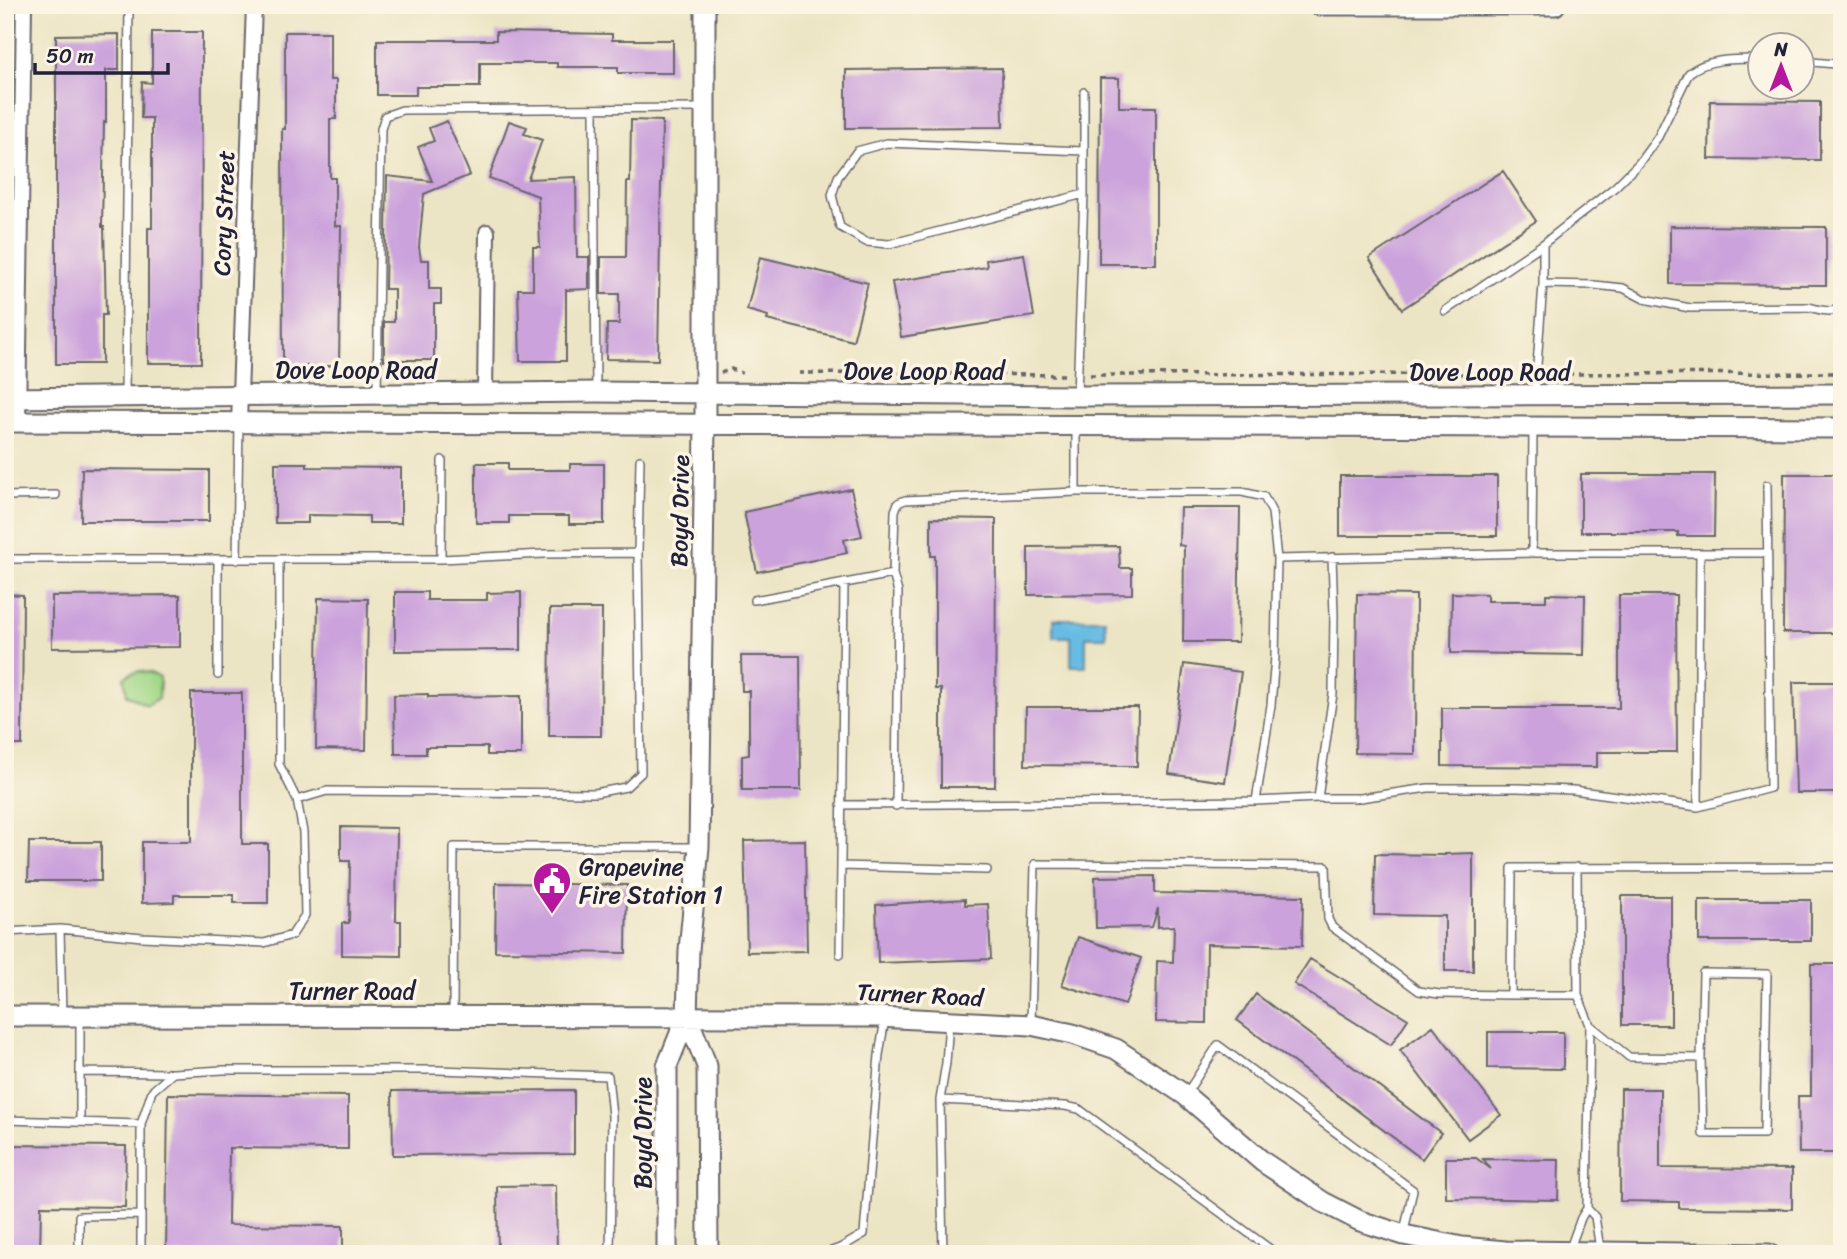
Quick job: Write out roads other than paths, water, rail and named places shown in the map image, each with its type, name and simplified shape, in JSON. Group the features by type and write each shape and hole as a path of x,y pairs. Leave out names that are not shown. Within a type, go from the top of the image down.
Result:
{"main road":[{"name":"Boyd Drive","path":"667,1254 667,1066 687,1016 689,950 699,847 705,424 705,5"},
{"path":"1319,5 1555,5"},
{"name":"Dove Loop Road","path":"12,398 596,392 1077,396 1842,394"},
{"path":"1076,424 1077,396"},
{"path":"1533,428 1535,396"},
{"path":"12,422 1842,428"},
{"name":"Turner Road","path":"5,1016 885,1017 1031,1025 1073,1034 1116,1049 1185,1095 1263,1163 1323,1202 1360,1221 1404,1235 1462,1247 1505,1251 1769,1254"},
{"name":"Boyd Drive","path":"687,1016 707,1066 708,1254"}],"street":[{"path":"12,422 24,5"},
{"name":"Cory Street","path":"239,423 254,5"},
{"path":"485,394 487,232"}],"lane":[{"path":"125,396 129,5"},
{"path":"1445,311 1542,244 1615,187 1639,163 1658,137 1689,73 1698,65 1745,59"},
{"path":"1815,62 1835,64 1842,68"},
{"path":"1077,396 1084,194 1084,92"},
{"path":"376,394 381,129 385,116 402,110 705,108"},
{"path":"594,110 596,392"},
{"path":"1084,151 887,143 857,151 838,177 832,195 840,227 866,242 889,244 1084,194"},
{"path":"1535,396 1542,244"},
{"path":"1542,284 1623,288 1644,299 1690,308 1809,307 1837,311 1842,307"},
{"path":"237,560 239,423"},
{"path":"1076,424 1076,492"},
{"path":"1532,553 1533,428"},
{"path":"441,559 442,460"},
{"path":"297,800 327,790 596,793 625,787 641,773 638,553 640,460"},
{"path":"841,805 1360,799 1429,788 1517,788 1573,790 1698,807 1770,788 1767,485"},
{"path":"896,806 898,592 893,575 895,510 898,503 905,500 1076,492 1242,492 1264,497 1272,512 1277,559 1271,705 1256,801"},
{"path":"5,496 56,495"},
{"path":"5,559 441,559 638,553"},
{"path":"1277,559 1532,553 1767,553"},
{"path":"1698,807 1700,553"},
{"path":"1318,798 1332,694 1332,557"},
{"path":"5,932 60,929 142,937 264,943 292,935 305,915 303,832 297,800 279,764 279,559"},
{"path":"218,560 218,675"},
{"path":"754,600 893,575"},
{"path":"841,954 844,583"},
{"path":"453,1016 454,847 699,847"},
{"path":"1031,1025 1035,864 1326,866 1328,919 1332,927 1419,991 1439,995 1578,995"},
{"path":"841,866 987,870"},
{"path":"1569,1252 1587,1208 1590,1024 1578,995 1577,867"},
{"path":"1511,995 1512,868 1842,867"},
{"path":"60,929 80,1072 79,1122"},
{"path":"1703,973 1767,974 1764,1134 1703,1134 1701,1058 1703,973"},
{"path":"823,1254 864,1234 885,1017"},
{"path":"943,1254 940,1100 949,1021"},
{"path":"1590,1024 1629,1057 1701,1058"},
{"path":"1185,1095 1218,1045 1413,1190 1404,1235"},
{"path":"80,1072 438,1070 608,1076 612,1116 610,1254"},
{"path":"141,1254 141,1124 152,1091 173,1073"},
{"path":"940,1100 1065,1106 1079,1110 1278,1254"},
{"path":"5,1121 141,1124"},
{"path":"1587,1208 1595,1217 1600,1251"},
{"path":"79,1254 79,1216 141,1215"}],"water":[{"path":"1053,619 1105,619 1106,637 1086,637 1086,666 1071,666 1071,637 1053,637"}],"place":[{"name":"Grapevine Fire Station 1","path":"552,915"}]}
